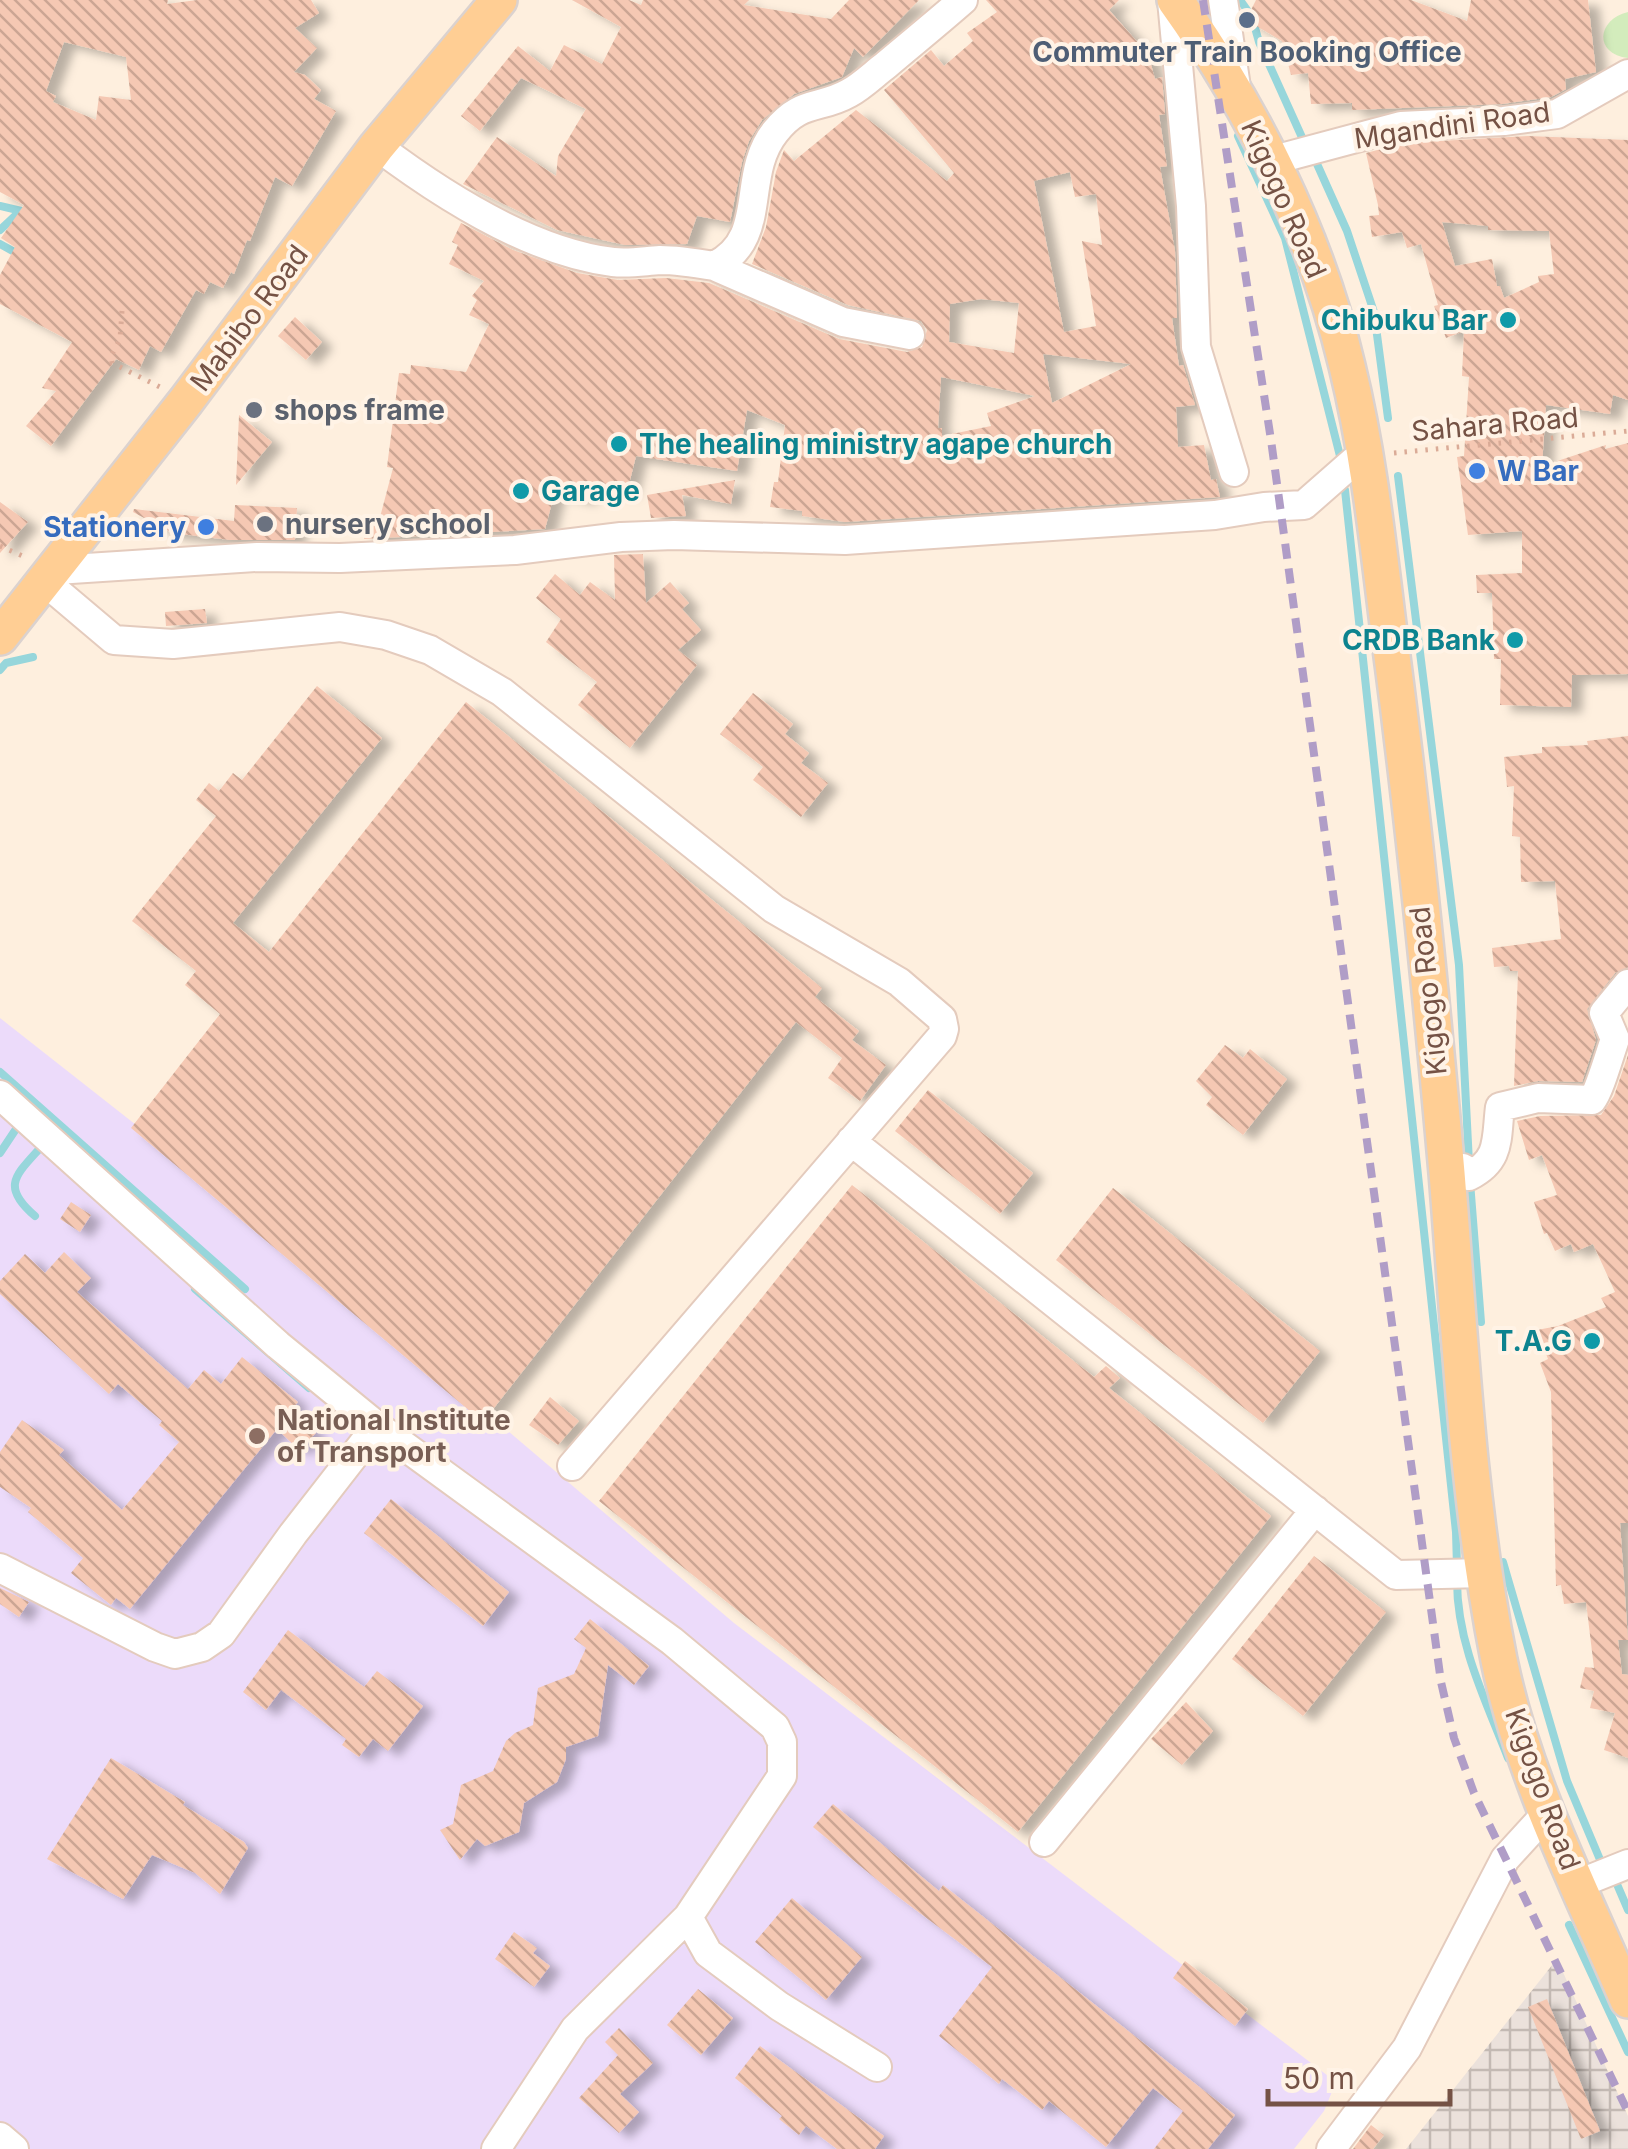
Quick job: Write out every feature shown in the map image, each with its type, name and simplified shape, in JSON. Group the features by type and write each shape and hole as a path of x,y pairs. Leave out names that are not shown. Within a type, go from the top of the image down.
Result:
{"main road":[{"name":"Mabibo Road","path":"0,637 186,401 377,146 499,0"},
{"name":"Kigogo Road","path":"1173,0 1210,49 1270,160 1316,264 1347,363 1366,456 1402,733 1447,1173 1458,1337 1500,1662 1528,1761 1628,2000"}],"street":[{"path":"714,266 742,246 748,233 755,176 768,143 790,116 807,105 850,93 964,0"},
{"path":"1173,0 1191,206 1196,347 1234,472"},
{"path":"1222,0 1237,96"},
{"name":"Mgandini Road","path":"1270,160 1401,126 1504,122 1557,114 1628,74"},
{"path":"377,146 413,173 482,214 542,242 615,262 676,260 714,266 843,322 910,335"},
{"path":"49,575 257,557 340,558 515,550 622,537 845,540 1215,515 1264,507 1304,506 1366,456"},
{"path":"49,575 114,640 173,644 340,627 386,634 430,650 502,692 774,910 899,982 942,1019 942,1036 572,1466"},
{"path":"1447,1173 1464,1168 1470,1176 1486,1167 1494,1154 1500,1107 1538,1098 1592,1100 1599,1092 1601,1074 1615,1039 1604,1013 1628,984"},
{"path":"0,1096 278,1345 377,1426 672,1641 775,1727 784,1759 782,1776 688,1917 574,2029 496,2149"},
{"path":"850,1140 1396,1575 1486,1573"},
{"path":"0,1568 155,1647 175,1654 202,1647 221,1634 377,1426"},
{"path":"1044,1842 1315,1510"},
{"path":"1331,2149 1406,2048 1505,1859 1548,1812"},
{"path":"1578,1884 1628,1864"},
{"path":"688,1917 708,1953 780,2006 877,2067"},
{"path":"0,2137 14,2149"}],"path":[{"path":"122,312 120,340 111,356 112,363 186,401"},
{"name":"Sahara Road","path":"1366,456 1628,431"}],"shaded area":[{"name":"National Institute of Transport","path":"0,1018 295,1250 734,1623 1336,2082 1324,2111 1294,2149 0,2149"},
{"path":"1557,1959 1628,2116 1628,2149 1406,2149"}],"green space":[{"path":"1628,12 1628,58 1609,50 1603,36 1610,22"}],"building":[{"path":"0,0 168,0 167,4 197,0 311,0 319,13 295,28 317,48 294,72 305,75 321,90 314,99 336,111 292,186 275,177 250,241 247,240 234,274 231,272 223,288 210,282 204,294 196,290 161,352 150,346 139,370 116,359 51,446 26,426 56,391 42,388 72,342 0,304 0,275 15,247 1,238 24,205 0,192","holes":["64,42 126,57 131,100 99,96 96,120 53,102 56,96 46,91"]},
{"path":"572,0 629,0 641,5 643,0 749,0 744,5 831,19 849,0 919,0 863,57 854,48 842,77 794,94 762,120 742,162 730,222 697,216 687,244 625,245 557,230 463,184 497,137 556,176 558,156 586,109 521,78 480,131 461,116 518,46 550,71 564,45 602,64 621,27"},
{"path":"986,0 1119,0 1109,10 1148,54 1155,79 1162,77 1165,114 1159,115 1167,166 1160,167 1175,251 1177,318 1172,318 1179,366 1183,365 1195,405 1176,407 1178,447 1204,445 1211,480 1216,479 1220,497 845,522 802,516 802,511 770,507 774,482 778,482 785,425 747,410 737,471 636,456 627,492 590,482 585,499 555,491 545,529 364,539 367,520 379,521 393,468 387,467 399,373 410,374 411,365 466,372 489,324 469,315 477,300 472,296 484,281 449,264 458,245 452,242 461,223 513,250 577,273 618,280 666,278 709,283 839,339 907,352 922,347 927,330 921,321 848,305 752,264 766,227 784,150 794,161 856,110 947,181 954,173 884,90 931,50 944,66 973,41 967,33 997,12","holes":["1070,172 1075,197 1096,194 1102,245 1082,241 1096,326 1064,332 1034,181","981,299 1019,303 1014,353 949,342 950,304","1043,354 1131,364 1052,403","941,377 1035,396 987,413 991,426 942,436 942,428 938,428"]},
{"path":"1256,0 1411,0 1467,21 1471,0 1588,0 1596,72 1565,79 1566,89 1551,97 1502,104 1352,110 1352,103 1311,104 1308,73 1291,75 1282,41 1246,20"},
{"path":"1528,136 1628,140 1628,400 1613,395 1610,414 1546,405 1542,466 1606,445 1605,449 1628,443 1628,674 1572,675 1571,707 1500,705 1501,659 1494,659 1492,593 1477,593 1476,575 1522,573 1522,531 1468,535 1457,457 1464,456 1469,377 1462,376 1464,331 1446,338 1434,306 1438,305 1421,244 1407,248 1402,232 1372,237 1369,216 1379,215 1366,153 1404,143","holes":["1442,222 1488,226 1488,230 1549,231 1554,274 1538,276 1539,282 1504,298 1497,286 1492,259 1455,266"]},
{"path":"295,317 322,342 306,360 278,336"},
{"path":"239,415 272,442 236,485"},
{"path":"735,480 731,504 682,495 686,516 651,518 647,495"},
{"path":"0,502 28,522 0,553"},
{"path":"235,505 297,508 295,540 230,540 172,533 133,512 134,509 234,521"},
{"path":"643,554 646,603 670,582 689,603 682,609 701,630 678,650 697,665 630,748 578,705 597,682 546,642 561,619 536,598 555,574 580,595 590,582 615,600 614,555"},
{"path":"205,609 207,623 166,626 165,612"},
{"path":"317,686 382,738 233,923 269,952 466,702 822,988 815,997 859,1031 852,1040 886,1065 860,1101 828,1078 842,1058 796,1022 483,1422 131,1128 220,1014 185,985 196,971 132,921 216,816 196,800 209,783 219,791 233,773 242,780"},
{"path":"753,693 793,724 785,734 809,753 801,763 828,783 801,817 753,780 763,767 720,734"},
{"path":"1628,736 1628,967 1615,973 1587,1009 1596,1040 1582,1082 1538,1081 1514,1086 1518,971 1510,971 1509,966 1494,967 1492,948 1561,939 1555,881 1521,882 1520,837 1512,836 1514,786 1507,787 1504,757 1542,753 1542,747 1588,745 1587,741"},
{"path":"1225,1045 1243,1058 1250,1049 1287,1079 1243,1135 1206,1105 1212,1097 1196,1081"},
{"path":"1628,1055 1628,1523 1620,1523 1628,1640 1618,1640 1622,1674 1628,1675 1628,1758 1604,1750 1615,1713 1590,1708 1594,1691 1580,1688 1585,1667 1594,1668 1586,1602 1564,1604 1561,1585 1556,1586 1551,1392 1540,1363 1548,1359 1537,1330 1606,1307 1601,1298 1615,1292 1593,1244 1574,1252 1571,1244 1555,1251 1547,1233 1544,1234 1534,1202 1557,1195 1542,1155 1529,1160 1517,1121 1540,1116 1601,1115 1614,1096"},
{"path":"928,1090 1033,1173 1000,1214 895,1131"},
{"path":"852,1185 1094,1377 1106,1366 1120,1378 1109,1388 1271,1516 1018,1832 599,1501"},
{"path":"1113,1188 1320,1351 1263,1423 1056,1260"},
{"path":"71,1202 91,1215 80,1232 60,1219"},
{"path":"64,1252 91,1278 77,1292 188,1389 204,1370 221,1384 242,1357 298,1402 292,1409 316,1433 299,1450 277,1429 130,1609 116,1598 111,1605 71,1573 83,1558 28,1512 31,1508 0,1487 0,1452 22,1420 64,1450 59,1455 122,1510 179,1442 159,1425 162,1421 118,1384 109,1394 0,1294 0,1281 25,1254 45,1273"},
{"path":"550,1397 579,1421 558,1445 529,1425"},
{"path":"391,1499 509,1592 483,1626 364,1533"},
{"path":"1314,1556 1386,1612 1303,1716 1232,1659"},
{"path":"0,1588 29,1602 19,1617 0,1604"},
{"path":"590,1619 649,1666 634,1685 608,1665 598,1736 566,1747 557,1782 524,1803 519,1832 485,1846 477,1839 460,1860 440,1830 453,1824 461,1785 493,1771 506,1741 533,1725 538,1688 574,1674 586,1648 574,1639"},
{"path":"288,1630 364,1687 377,1671 423,1706 388,1751 373,1739 359,1757 342,1745 346,1739 281,1690 266,1710 243,1692"},
{"path":"1186,1702 1213,1731 1182,1765 1151,1739"},
{"path":"111,1758 244,1842 248,1848 220,1894 195,1873 152,1855 123,1899 47,1859"},
{"path":"833,1804 939,1891 943,1885 1235,2115 1208,2149 1154,2149 1183,2111 1153,2088 1106,2147 1049,2101 1042,2110 1002,2079 999,2084 939,2036 992,1967 813,1827"},
{"path":"792,1898 862,1957 826,2000 755,1942"},
{"path":"514,1932 537,1948 533,1953 550,1966 534,1987 495,1959"},
{"path":"1185,1961 1248,2009 1235,2026 1173,1978"},
{"path":"698,1989 733,2018 701,2055 667,2025"},
{"path":"1547,1999 1600,2131 1581,2139 1528,2007"},
{"path":"619,2028 653,2063 620,2094 639,2112 619,2133 579,2098 618,2055 605,2042"},
{"path":"760,2046 884,2136 875,2149 837,2149 806,2126 799,2135 779,2119 782,2116 735,2078"},
{"path":"1371,2125 1384,2135 1373,2149 1353,2149"}],"waterway":[{"path":"1240,0 1252,17 1259,42 1305,144"},
{"path":"1238,136 1285,238 1340,456"},
{"path":"1313,155 1347,231 1374,312 1388,418"},
{"path":"0,206 30,213"},
{"path":"0,230 15,216 25,215"},
{"path":"0,244 18,254"},
{"path":"1398,476 1459,965 1469,1163"},
{"path":"1345,490 1457,1567"},
{"path":"0,670 6,663 33,657"},
{"path":"0,1072 245,1289"},
{"path":"0,1153 18,1126 15,1124"},
{"path":"35,1216 18,1196 16,1181 42,1146 46,1150"},
{"path":"1470,1182 1481,1322"},
{"path":"195,1289 309,1388"},
{"path":"1503,1562 1567,1781 1601,1862"},
{"path":"1457,1581 1467,1650 1508,1758"},
{"path":"1613,1875 1628,1910"},
{"path":"1569,1925 1628,2052"}],"railway":[{"path":"1203,0 1271,440 1441,1682 1454,1738 1474,1793 1628,2112"}],"place":[{"name":"Commuter Train Booking Office","path":"1247,20"},
{"name":"Chibuku Bar","path":"1508,320"},
{"name":"shops frame","path":"254,410"},
{"name":"The healing ministry agape church","path":"619,444"},
{"name":"W Bar","path":"1477,471"},
{"name":"Garage","path":"521,491"},
{"name":"nursery school","path":"265,524"},
{"name":"Stationery","path":"206,527"},
{"name":"CRDB Bank","path":"1515,640"},
{"name":"T.A.G","path":"1592,1341"},
{"name":"National Institute of Transport","path":"257,1436"}]}
